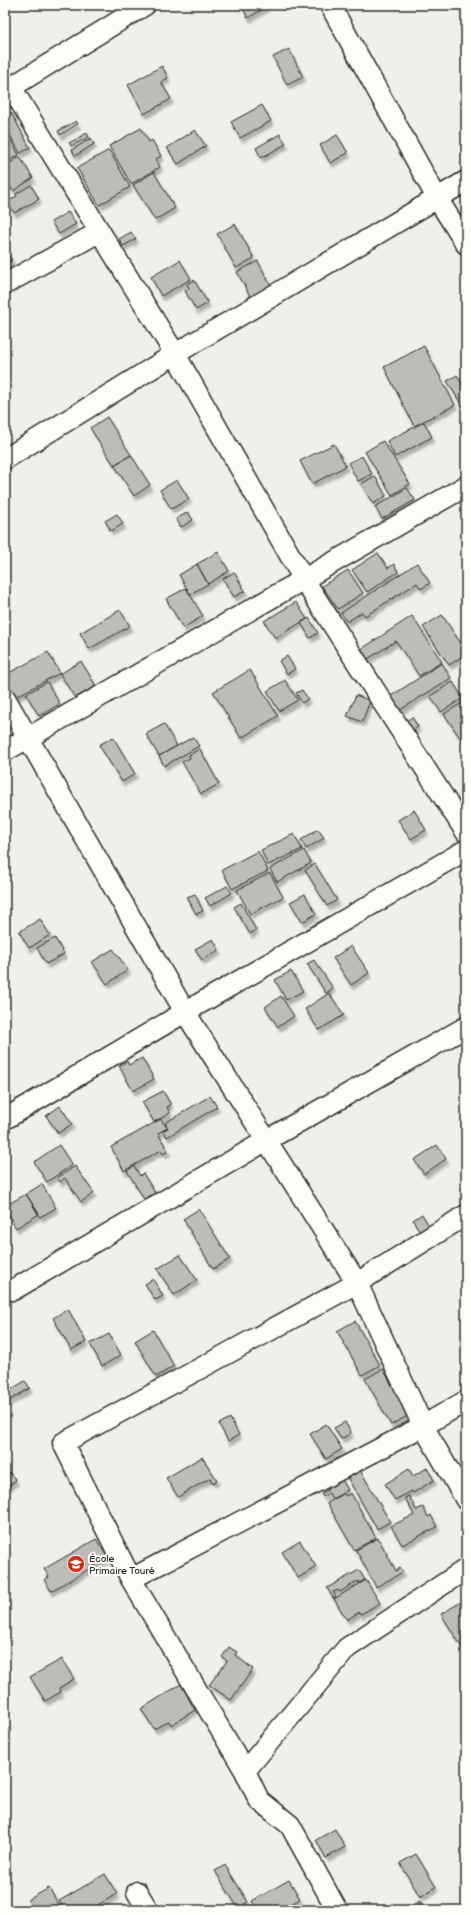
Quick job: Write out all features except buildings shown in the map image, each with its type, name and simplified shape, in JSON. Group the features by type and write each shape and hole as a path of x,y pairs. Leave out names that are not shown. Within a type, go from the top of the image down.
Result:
{"street":[{"path":"145,5 8,89 175,354 304,580 466,832"},
{"path":"330,5 437,198 466,244"},
{"path":"5,459 175,354 466,181"},
{"path":"5,284 99,232"},
{"path":"5,751 466,486"},
{"path":"5,698 185,1012 357,1283 423,1426 466,1500"},
{"path":"5,1119 185,1012 466,850"},
{"path":"13,1290 267,1140 466,1027"},
{"path":"337,1910 290,1825 259,1800 245,1771 131,1579 63,1443 357,1283 466,1215"},
{"path":"131,1579 466,1402"},
{"path":"245,1771 347,1648 466,1569"},
{"path":"137,1892 148,1910"}],"place":[{"name":"École Primaire Touré","path":"76,1564"}]}
